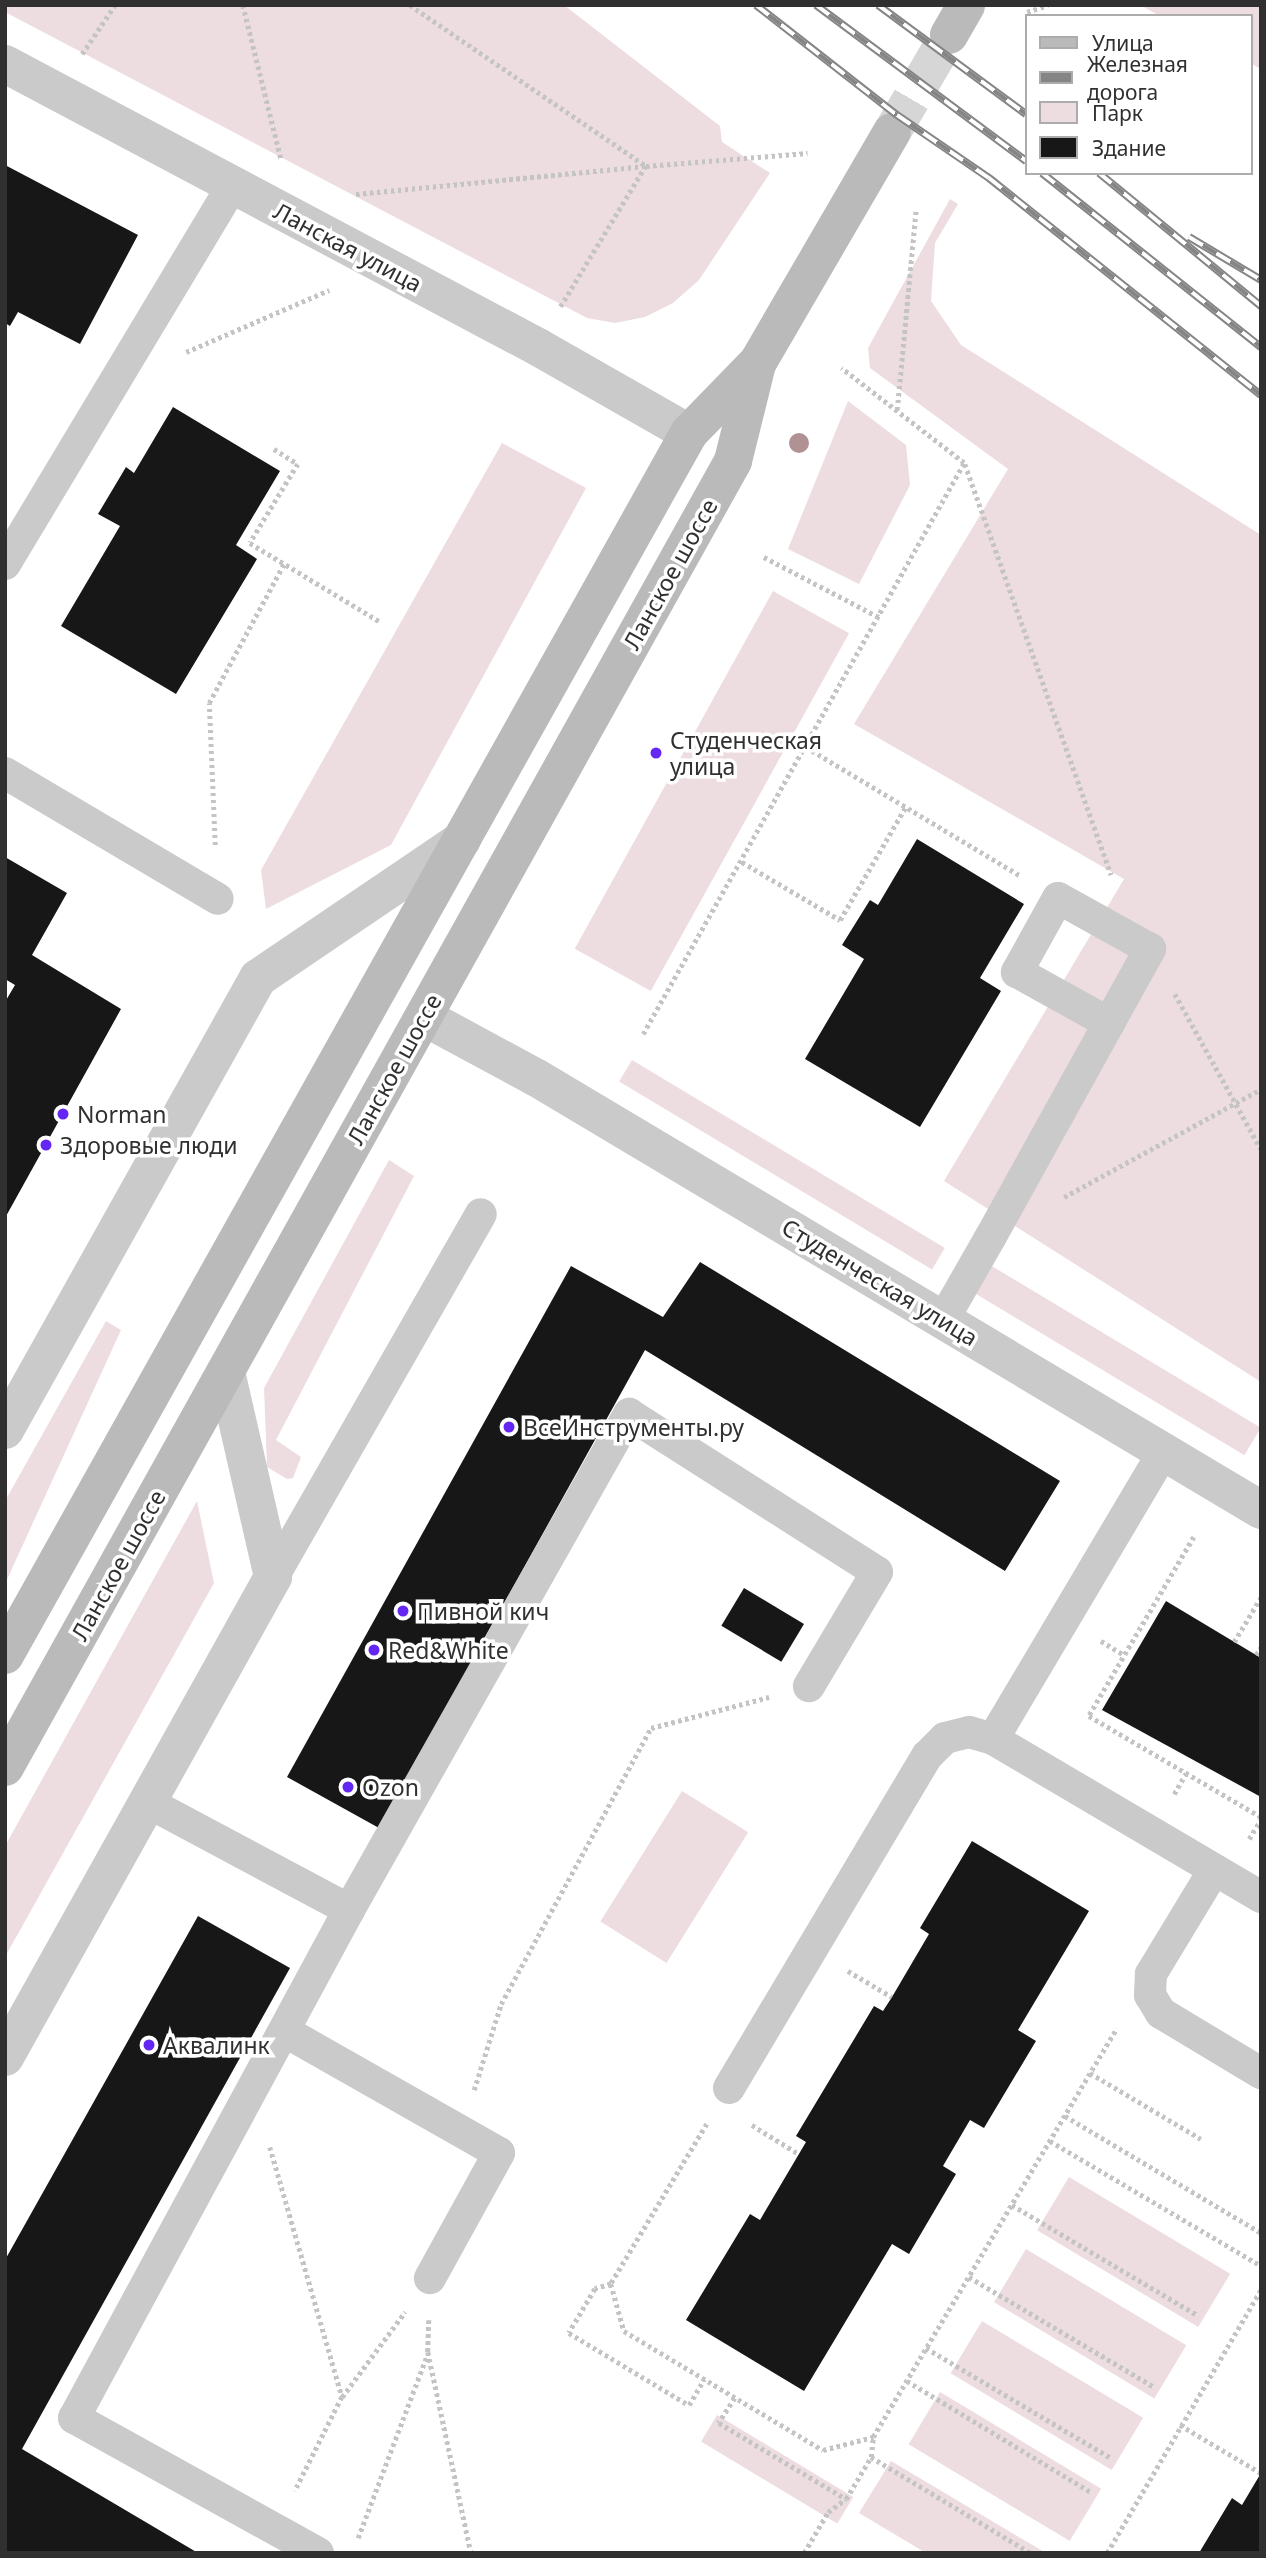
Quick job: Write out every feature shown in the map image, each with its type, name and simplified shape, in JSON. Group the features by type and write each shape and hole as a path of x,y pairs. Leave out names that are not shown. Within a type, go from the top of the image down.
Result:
{"main road":[{"name":"Ланское шоссе","path":"5,1656 689,433 758,362 892,132"},
{"name":"Ланское шоссе","path":"5,1767 733,461 758,362"}],"street":[{"name":"Ланская улица","path":"5,64 385,266 689,433"},
{"path":"5,1430 258,978 462,840"},
{"name":"Студенческая улица","path":"424,1017 537,1078 1261,1510"},
{"path":"5,2057 273,1577 226,1371"}],"lane":[{"path":"5,564 233,185"},
{"path":"5,773 218,898"},
{"path":"943,1320 1109,1023 1142,945 1058,898 1017,972 1109,1023"},
{"path":"273,1577 481,1214"},
{"path":"318,2553 75,2418 286,2032 349,1910 629,1414 877,1572 809,1686"},
{"path":"993,1739 1163,1453"},
{"path":"724,2096 927,1756 945,1738 969,1732 993,1739 1261,1897"},
{"path":"149,1802 349,1910"},
{"path":"1214,1870 1151,1975 1150,1995 1161,2013 1261,2073"},
{"path":"286,2032 499,2153 430,2278"}],"path":[{"path":"74,66 115,5"},
{"path":"243,5 282,162"},
{"path":"410,5 646,166"},
{"path":"1027,12 1048,5"},
{"path":"341,196 807,153"},
{"path":"556,315 646,166"},
{"path":"897,411 916,208"},
{"path":"115,383 385,266"},
{"path":"841,368 964,463 1142,945 1261,1149"},
{"path":"275,449 298,464 250,543 379,621"},
{"path":"643,1034 964,463"},
{"path":"764,557 879,617"},
{"path":"218,898 209,703 284,564"},
{"path":"806,747 1058,898"},
{"path":"742,862 841,920 906,806"},
{"path":"1060,1199 1261,1089"},
{"path":"1194,1538 1089,1716 1261,1817"},
{"path":"1234,1642 1261,1597"},
{"path":"1256,1655 1261,1647"},
{"path":"461,2131 501,2004 652,1728 809,1686"},
{"path":"804,2553 828,2512 846,2499 871,2457 873,2437 1123,2019 1150,1995"},
{"path":"1090,2073 1201,2139"},
{"path":"254,2091 342,2396"},
{"path":"704,2379 689,2405 569,2333 595,2289 611,2284 724,2096 799,2154"},
{"path":"1065,2116 1261,2233"},
{"path":"1050,2141 1261,2266"},
{"path":"1012,2205 1197,2315"},
{"path":"969,2277 1154,2387"},
{"path":"275,2529 342,2396 430,2278"},
{"path":"430,2278 428,2352 471,2553"},
{"path":"611,2284 624,2331 823,2450 873,2437"},
{"path":"1107,2553 1261,2288"},
{"path":"926,2348 1111,2458"},
{"path":"357,2540 428,2352"},
{"path":"906,2381 1091,2492"},
{"path":"735,2398 719,2423 846,2499"},
{"path":"1180,2424 1261,2473"},
{"path":"871,2457 1031,2553"}],"green space":[{"path":"5,5 564,5 720,126 722,142 770,173 699,280 673,303 645,317 615,323 587,318 5,12"},
{"path":"1140,5 1261,5 1261,69 1252,64 1252,14 1156,14"},
{"path":"950,199 958,204 935,243 931,301 961,345 1261,535 1261,1382 944,1181 1124,879 854,724 1008,469 870,368 868,348"},
{"path":"848,401 906,445 910,485 859,584 788,549"},
{"path":"502,443 586,488 391,845 266,909 261,870"},
{"path":"773,591 849,633 651,991 575,949"},
{"path":"632,1060 945,1248 932,1269 619,1081"},
{"path":"389,1160 414,1176 276,1440 301,1457 293,1478 287,1479 267,1467 264,1388"},
{"path":"990,1265 1261,1428 1244,1455 974,1292"},
{"path":"106,1321 121,1330 5,1584 5,1501"},
{"path":"197,1501 214,1583 5,1957 5,1846"},
{"path":"682,1791 748,1832 667,1963 600,1922"},
{"path":"1069,2177 1230,2274 1198,2327 1037,2230"},
{"path":"1026,2249 1186,2345 1154,2398 994,2302"},
{"path":"982,2321 1143,2418 1112,2470 951,2373"},
{"path":"940,2392 1101,2489 1070,2541 909,2444"},
{"path":"717,2415 853,2497 837,2523 701,2442"},
{"path":"891,2461 1046,2553 926,2553 859,2513"}],"building":[{"path":"5,165 138,235 80,344 18,312 10,326 5,323"},
{"path":"173,407 280,471 236,545 257,559 176,694 61,626 120,526 98,514 126,467 134,473"},
{"path":"917,839 1024,904 980,978 1001,991 920,1127 805,1059 864,959 842,945 870,900 878,905"},
{"path":"5,857 67,893 32,955 121,1009 5,1218 5,1002 15,985 5,979"},
{"path":"700,1262 1060,1481 1005,1571 645,1350 379,1828 287,1777 571,1266 663,1317"},
{"path":"744,1588 804,1624 781,1662 721,1626"},
{"path":"1166,1601 1261,1658 1261,1797 1102,1710"},
{"path":"972,1841 1089,1911 1018,2030 1036,2041 984,2128 970,2120 943,2166 956,2174 909,2254 892,2244 804,2391 686,2320 750,2214 760,2220 806,2142 796,2136 874,2006 883,2011 892,1997 929,1934 920,1928"},
{"path":"198,1916 290,1968 22,2449 198,2553 5,2553 5,2260"},
{"path":"1261,2473 1261,2553 1199,2553 1232,2498 1242,2505"}],"tunnel":[{"path":"892,132 949,35"}],"railway":[{"path":"756,5 897,115 989,178 1261,395"},
{"path":"816,5 1024,160"},
{"path":"878,5 1024,113"},
{"path":"1045,175 1261,347"},
{"path":"1101,175 1261,306"},
{"path":"1189,237 1261,280"}],"place":[{"name":"Студенческая улица","path":"656,753"},
{"name":"Norman","path":"63,1114"},
{"name":"Здоровые люди","path":"46,1145"},
{"name":"ВсеИнструменты.ру","path":"509,1427"},
{"name":"Пивной кич","path":"403,1611"},
{"name":"Red&White","path":"374,1650"},
{"name":"Ozon","path":"348,1787"},
{"name":"Аквалинк","path":"149,2045"}]}
